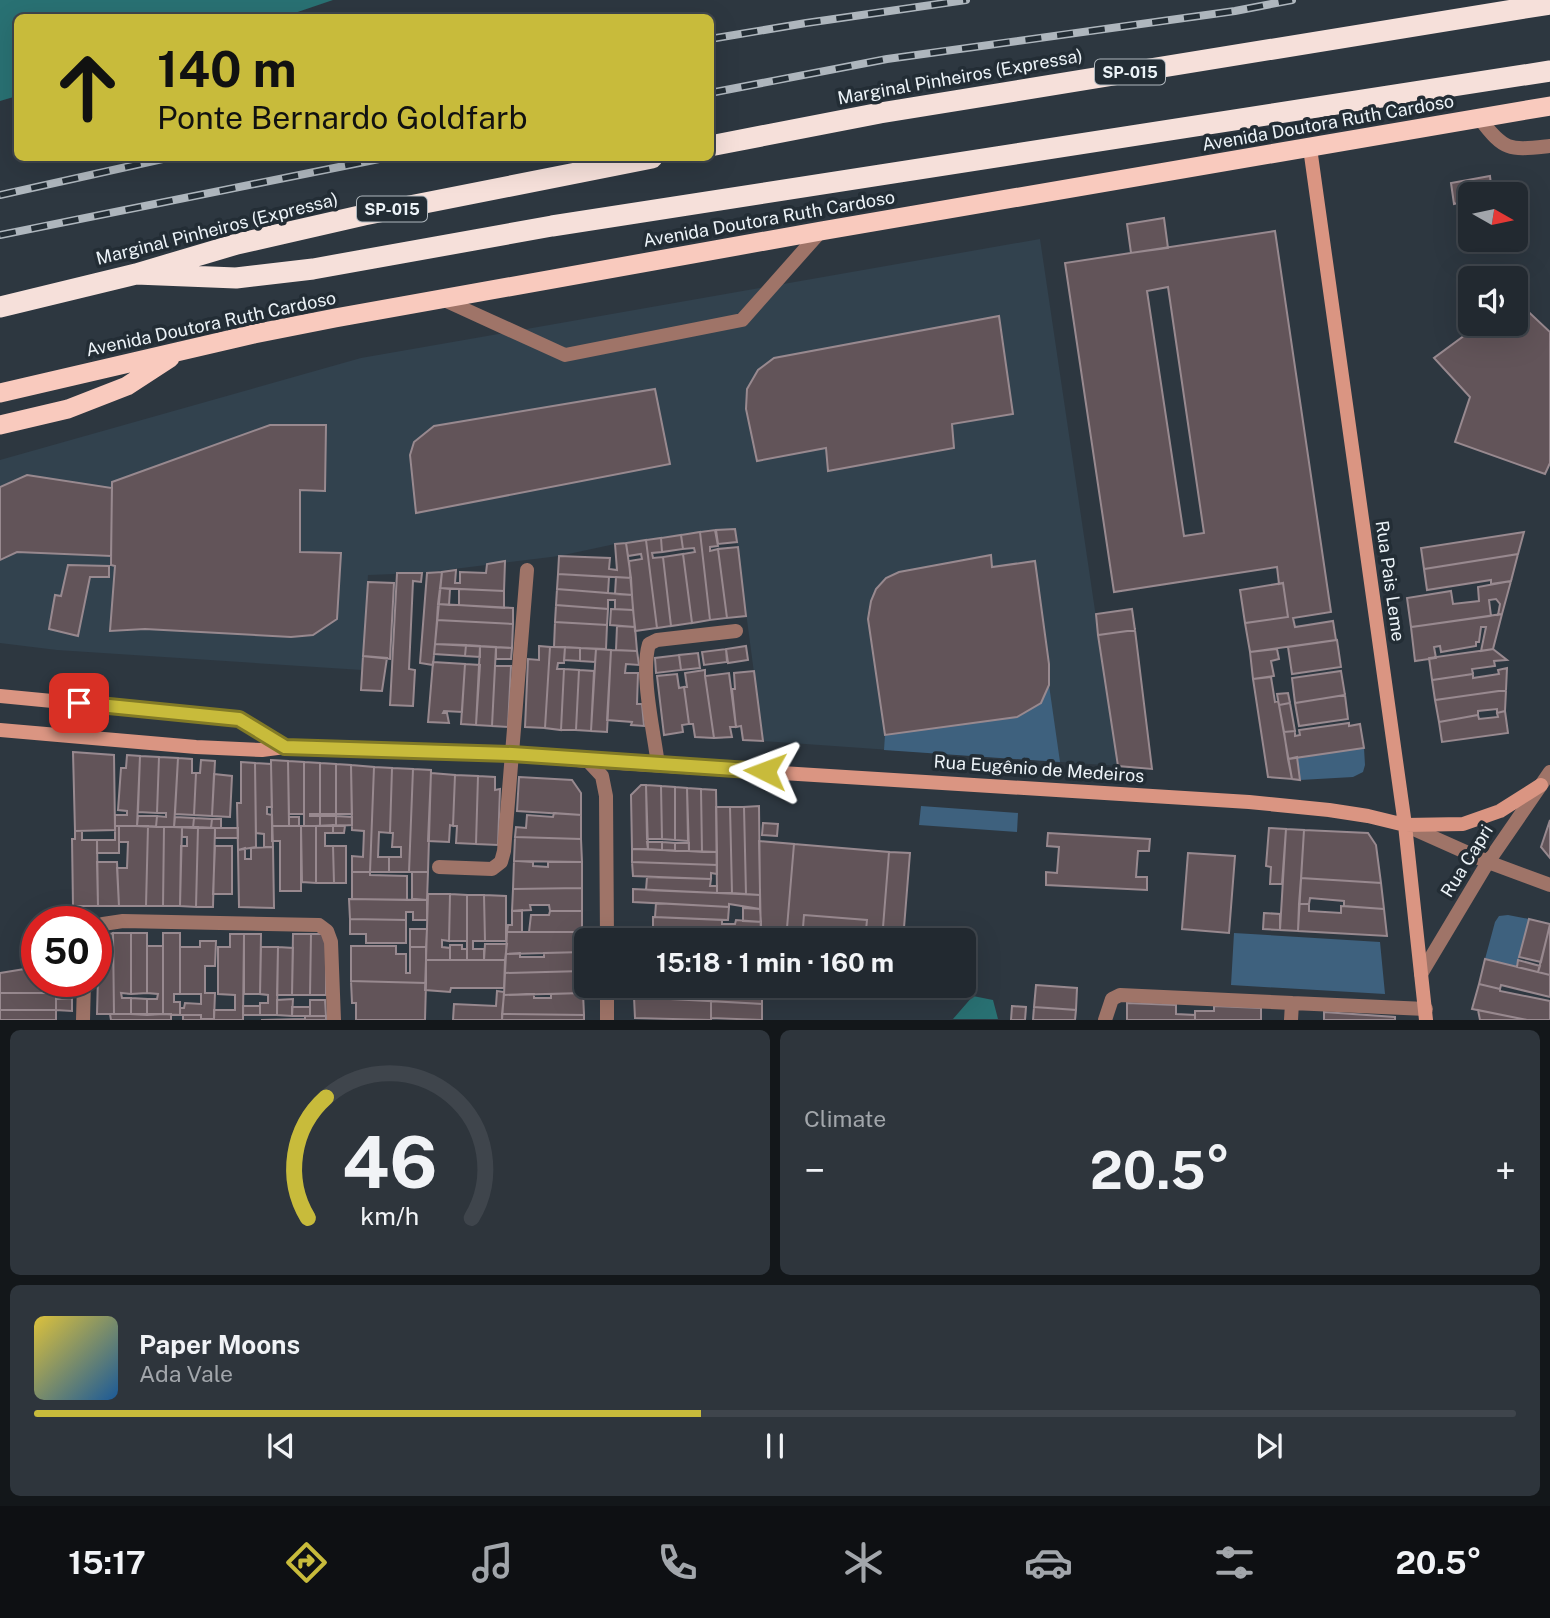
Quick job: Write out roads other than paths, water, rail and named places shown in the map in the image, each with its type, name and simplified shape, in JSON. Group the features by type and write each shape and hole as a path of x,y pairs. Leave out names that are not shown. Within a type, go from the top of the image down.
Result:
{"highway":[{"name":"Marginal Pinheiros (Expressa)","path":"714,145 880,113 1550,4"},
{"path":"136,274 236,278 313,269 552,226 1550,71"},
{"name":"Avenida Doutora Ruth Cardoso","path":"0,393 254,334 442,299 1550,106"},
{"name":"Marginal Pinheiros (Expressa)","path":"0,307 136,274 237,244 363,215 637,161"},
{"path":"0,425 68,409 127,386 181,351"}],"main road":[{"name":"Rua Pais Leme","path":"1310,148 1405,825 1426,1014"},
{"name":"Rua Eugênio de Medeiros","path":"0,695 239,719 285,747"},
{"name":"Rua Eugênio de Medeiros","path":"0,730 206,748 262,750 285,747 512,754 1249,802 1329,810 1405,825"},
{"path":"1405,825 1463,824 1500,811 1541,785"}],"street":[{"path":"1480,119 1496,141 1508,148 1550,146"},
{"path":"442,299 565,355 742,320 821,231"},
{"path":"439,867 492,869 501,862 527,570"},
{"path":"658,765 647,674 646,655 649,644 657,640 736,631"},
{"path":"589,761 602,776 606,796 607,928"},
{"name":"Rua Capri","path":"1421,974 1488,862 1550,772"},
{"name":"Rua Eugênio de Medeiros","path":"1405,825 1488,862 1550,885"},
{"path":"112,922 319,925 327,931 331,942 334,1020"},
{"path":"1105,1020 1112,999 1120,995 1292,1003 1426,1014"},
{"path":"83,1020 84,997"},
{"path":"607,998 607,1020"},
{"path":"1291,1020 1292,1003"}],"railway":[{"path":"714,38 966,0"},
{"path":"714,92 887,59 1235,11 1292,0"},
{"path":"0,195 153,161"},
{"path":"0,235 369,161"}]}
